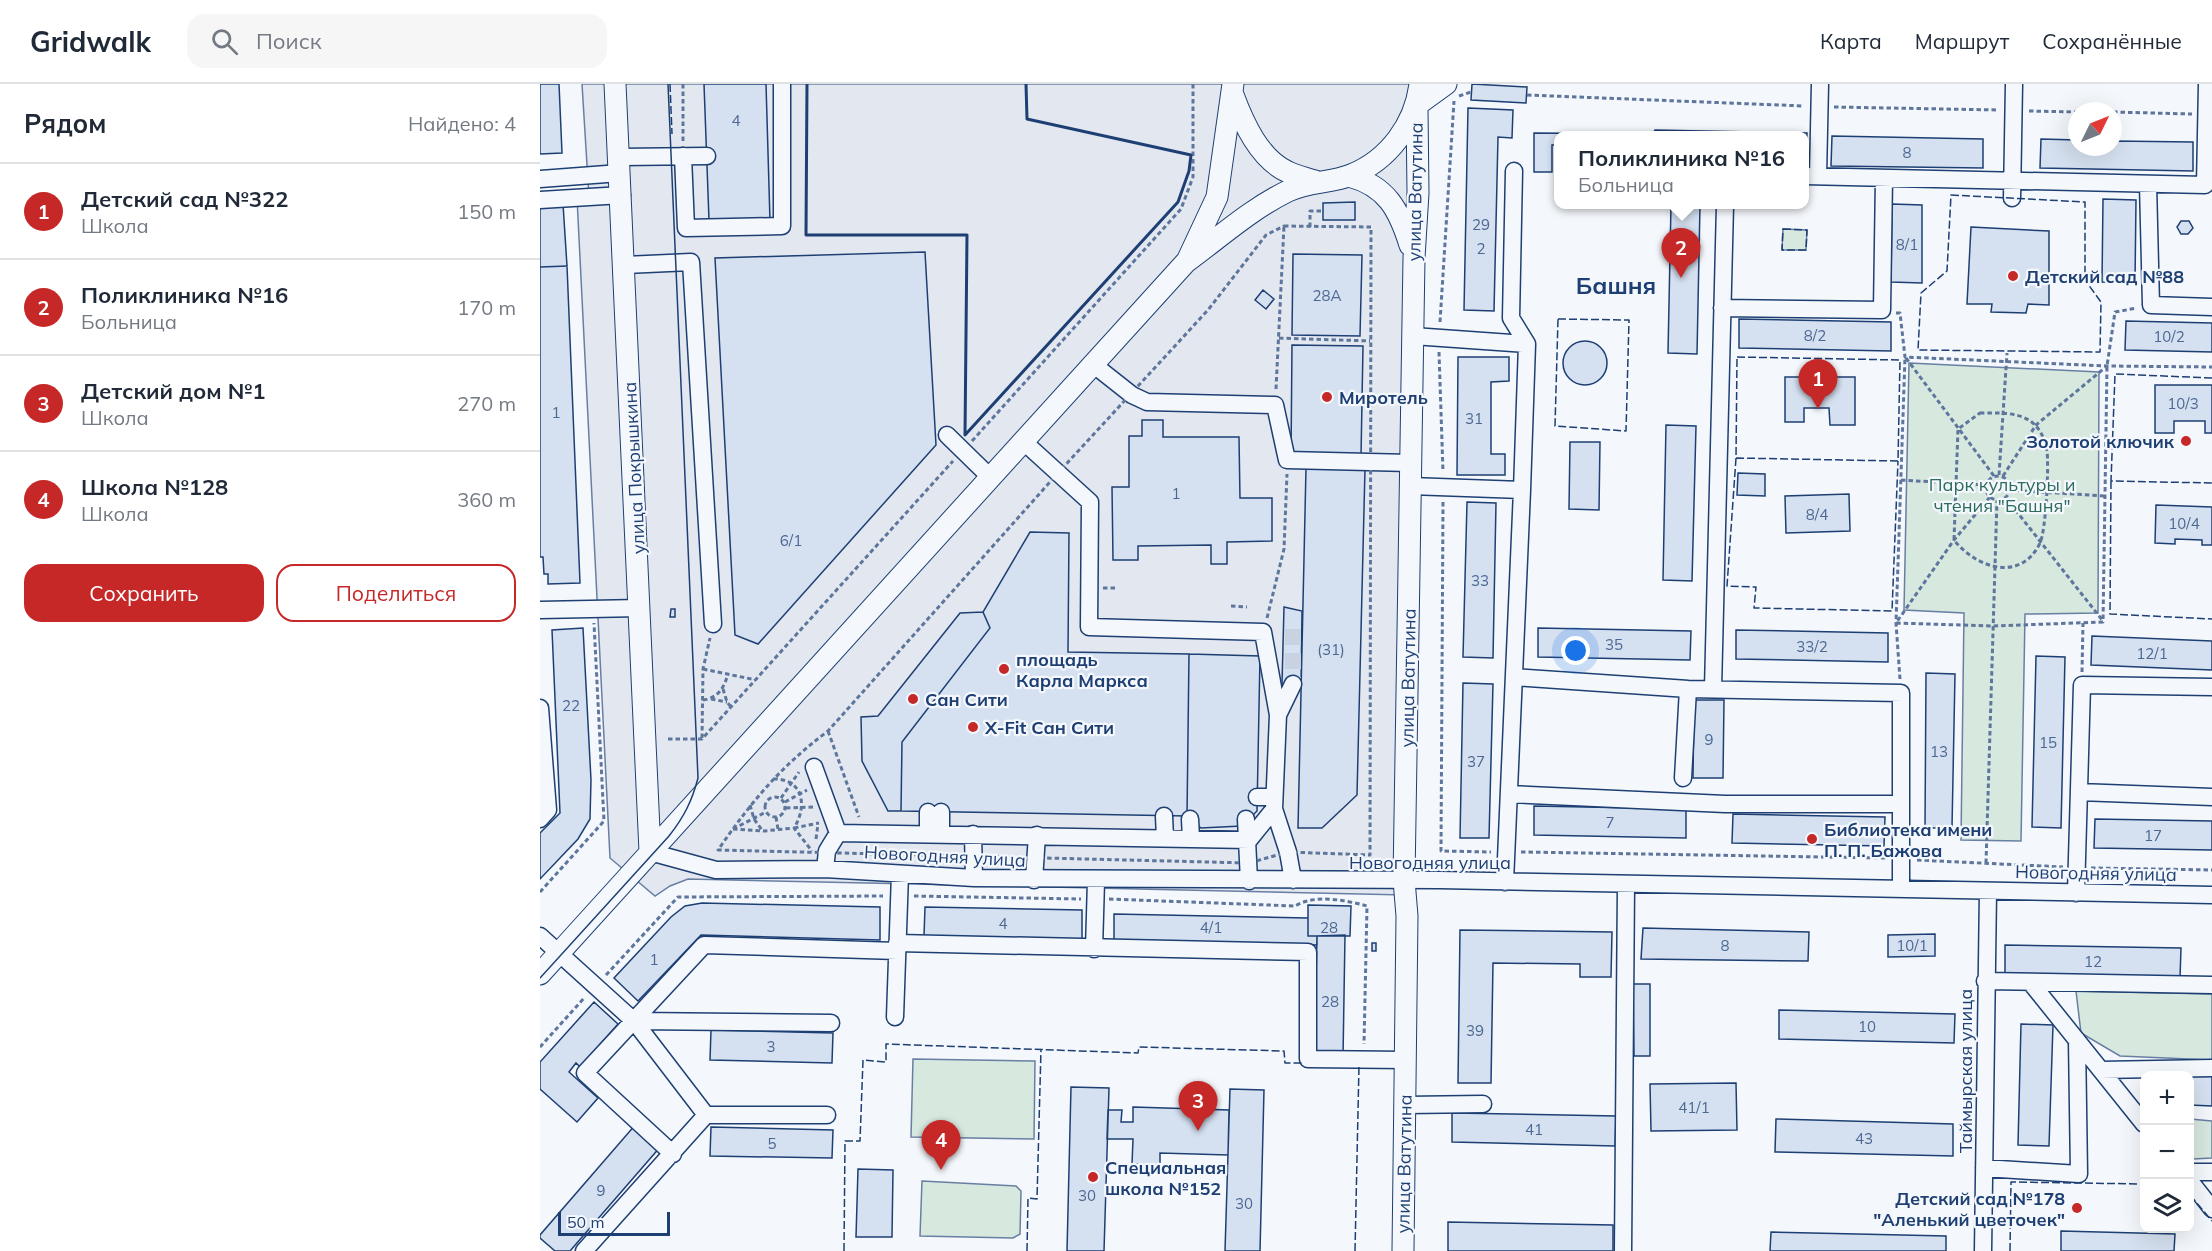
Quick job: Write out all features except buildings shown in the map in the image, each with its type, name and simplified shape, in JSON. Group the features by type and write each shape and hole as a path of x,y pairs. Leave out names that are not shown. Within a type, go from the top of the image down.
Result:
{"main road":[{"name":"улица Покрышкина","path":"615,84 650,852"},
{"path":"540,974 1186,262 1255,211 1289,190 1315,181 1349,176 1388,151 1401,135 1417,105 1419,84"},
{"path":"1417,105 1446,84"},
{"path":"1233,88 1244,125 1275,163 1287,171 1315,181"},
{"path":"1186,262 1217,197 1233,88"},
{"name":"улица Ватутина","path":"1403,1251 1407,916 1404,880 1414,258 1418,193 1417,105"},
{"path":"1349,176 1373,185 1393,203 1414,258"}],"street":[{"path":"683,156 686,228 782,226 782,84"},
{"path":"1820,84 1811,176 2205,185 2206,84"},
{"path":"2012,198 2014,84"},
{"path":"540,179 683,156 706,156"},
{"path":"1505,882 1527,344 1511,318 1514,171"},
{"path":"1722,308 1882,310 1884,178"},
{"path":"2148,184 2151,305 2212,307"},
{"path":"540,200 621,195"},
{"path":"1713,689 1725,209"},
{"path":"624,265 691,262 714,624"},
{"path":"1413,336 1527,344"},
{"path":"1094,365 1131,395 1147,402 1275,405 1287,460 1410,463"},
{"path":"947,435 991,478"},
{"path":"1024,442 1090,502 1089,627 1263,632 1278,715 1268,801 1249,840"},
{"path":"1410,486 1522,490"},
{"path":"540,610 640,608"},
{"path":"1514,677 1688,689 1901,693 1901,889"},
{"path":"1278,715 1293,684"},
{"path":"2076,892 2082,685 2212,687"},
{"path":"1683,777 1688,689"},
{"path":"540,708 548,810 540,819"},
{"path":"807,769 838,833"},
{"path":"2079,792 2212,797"},
{"path":"1509,794 1725,804 1901,804"},
{"path":"1268,801 1288,852 1293,880"},
{"path":"934,812 934,833"},
{"path":"1160,816 1160,838"},
{"path":"1190,819 1191,838"},
{"path":"1246,819 1249,840 1249,881"},
{"path":"838,833 1249,840"},
{"path":"825,869 827,851 838,833"},
{"path":"973,834 974,878"},
{"path":"1034,880 1037,835"},
{"name":"Новогодняя улица","path":"650,852 716,870 825,869 1034,880 1404,880 2212,895"},
{"path":"895,1017 900,874"},
{"path":"1094,949 1096,880"},
{"path":"1623,1251 1626,884"},
{"name":"Таймырская улица","path":"1983,1251 1988,891"},
{"path":"540,936 634,1020 706,1115"},
{"path":"673,1154 585,1073 704,945 1308,952 1308,1059 1406,1060"},
{"path":"1985,981 2212,985"},
{"path":"2031,983 2140,1118"},
{"path":"634,1020 831,1023"},
{"path":"1984,1168 2079,1174 2078,1040"},
{"path":"2101,1070 2212,1068"},
{"path":"1406,1105 1483,1104"},
{"path":"584,1251 706,1115 827,1115"},
{"path":"2194,1172 2212,1172"},
{"path":"2194,1186 2212,1209"}],"path":[{"path":"683,84 683,156"},
{"path":"668,739 702,739 1181,209 1193,177 1193,84"},
{"path":"1471,92 1454,97 1439,338 1443,488 1441,851 1901,859 2077,868 2212,870"},
{"path":"1527,95 1819,106 2068,112"},
{"path":"2122,112 2206,115"},
{"path":"1187,136 1193,138"},
{"path":"1310,227 1310,211 1323,212"},
{"path":"1275,405 1284,226"},
{"path":"2103,622 2107,366 2115,312 2151,305"},
{"path":"1882,310 1900,313 1905,357 1896,623 1901,693"},
{"path":"1278,338 1370,341"},
{"path":"1999,476 2007,353"},
{"path":"1905,357 2107,366 2212,367"},
{"path":"1905,357 1958,429 1999,476 2009,482 2010,490 2006,498 1998,500 1990,497"},
{"path":"1901,480 1986,485 1999,476 2036,425 2107,366"},
{"path":"1980,413 2003,413 2022,416 2036,425 2043,436 2047,452 2046,494 2040,542 2028,558 2013,567 1995,568 1978,563 1964,553 1954,540 1958,429 1980,413"},
{"path":"1263,632 1284,549 1287,460"},
{"path":"1986,485 1990,497"},
{"path":"2010,490 2104,496"},
{"path":"1896,623 1954,540 1990,497"},
{"path":"2006,498 2103,622"},
{"path":"1986,863 1998,500"},
{"path":"1231,606 1247,607"},
{"path":"540,892 604,821 593,609"},
{"path":"1896,623 1994,626 2103,622"},
{"path":"2082,685 2083,623"},
{"path":"702,739 703,669 714,624"},
{"path":"703,669 756,680"},
{"path":"711,699 723,689 728,674"},
{"path":"723,689 731,707"},
{"path":"703,700 727,702"},
{"path":"828,731 864,833"},
{"path":"781,798 790,783 807,769"},
{"path":"773,779 782,779 790,783 801,794 802,808 794,828"},
{"path":"785,802 807,789"},
{"path":"757,797 766,801"},
{"path":"766,801 772,797 781,798 785,802 784,813 776,817"},
{"path":"766,801 766,812"},
{"path":"750,805 754,819 764,831"},
{"path":"786,808 814,807"},
{"path":"766,812 733,829 764,831 818,823 838,833"},
{"path":"766,812 776,817"},
{"path":"776,817 778,830"},
{"path":"794,828 813,852"},
{"path":"540,1047 678,897 717,896"}],"green space":[{"path":"1783,229 1807,230 1806,250 1782,250"},
{"name":"Парк культуры и чтения \"Башня\"","path":"1909,363 2099,372 2098,613 2025,614 2021,841 1961,840 1964,613 1904,610"},
{"path":"2076,991 2212,994 2212,1060 2120,1056 2081,1033"},
{"path":"913,1059 1035,1061 1034,1139 911,1137"},
{"path":"2194,1119 2212,1121 2212,1158 2194,1159"},
{"path":"922,1181 1016,1186 1021,1191 1020,1234 1013,1238 920,1236"}],"shaded area":[{"name":"площадь Карла Маркса","path":"582,84 1418,84 1405,895 688,879 670,886 655,896 610,858 577,198 589,197"}],"tunnel":[{"path":"1293,629 1293,684"}],"tram line":[{"path":"540,978 669,836 687,808 698,778 668,84"}],"fence":[{"path":"670,84 672,134"},
{"path":"1951,195 2085,202 2085,280 2101,302 2100,352 1918,350 1921,293 1947,271 1951,195"},
{"path":"1783,229 1807,230 1806,250 1782,250 1783,229"},
{"path":"1558,319 1629,320 1626,431 1555,426 1558,319"},
{"path":"1737,357 1900,360 1898,461 1736,458 1737,357"},
{"path":"2212,378 2115,374 2111,481 2212,483"},
{"path":"1736,458 1727,586 1756,587 1754,608 1892,611 1898,461"},
{"path":"2111,481 2110,614 2212,619"},
{"path":"844,1251 845,1141 860,1141 863,1060 886,1062 886,1044 1138,1053 1139,1047 1284,1051 1285,1063 1304,1063"},
{"path":"1027,1251 1028,1198 1037,1199 1041,1049"},
{"path":"1355,1251 1359,1065"},
{"path":"2010,1251 2011,1182 2140,1184"},
{"path":"2194,1200 2212,1221"}],"wall":[{"path":"807,84 806,235 967,235 965,435 1178,202 1189,171 1191,155 1027,119 1026,84"}],"place":[{"name":"Детский сад №88","path":"2013,276"},
{"name":"Поликлиника №16","path":"1681,278"},
{"name":"Миротель","path":"1327,397"},
{"name":"Детский сад №322","path":"1818,409"},
{"name":"Золотой ключик","path":"2186,441"},
{"name":"площадь Карла Маркса","path":"1004,669"},
{"name":"Сан Сити","path":"913,699"},
{"name":"X-Fit Сан Сити","path":"973,727"},
{"name":"Библиотека имени П. П. Бажова","path":"1812,839"},
{"name":"Детский дом №1","path":"1198,1131"},
{"name":"Школа №128","path":"941,1170"},
{"name":"Специальная школа №152","path":"1093,1177"},
{"name":"Детский сад №178 \"Аленький цветочек\"","path":"2077,1208"}],"district":[{"name":"Башня","path":"1616,285"}]}
